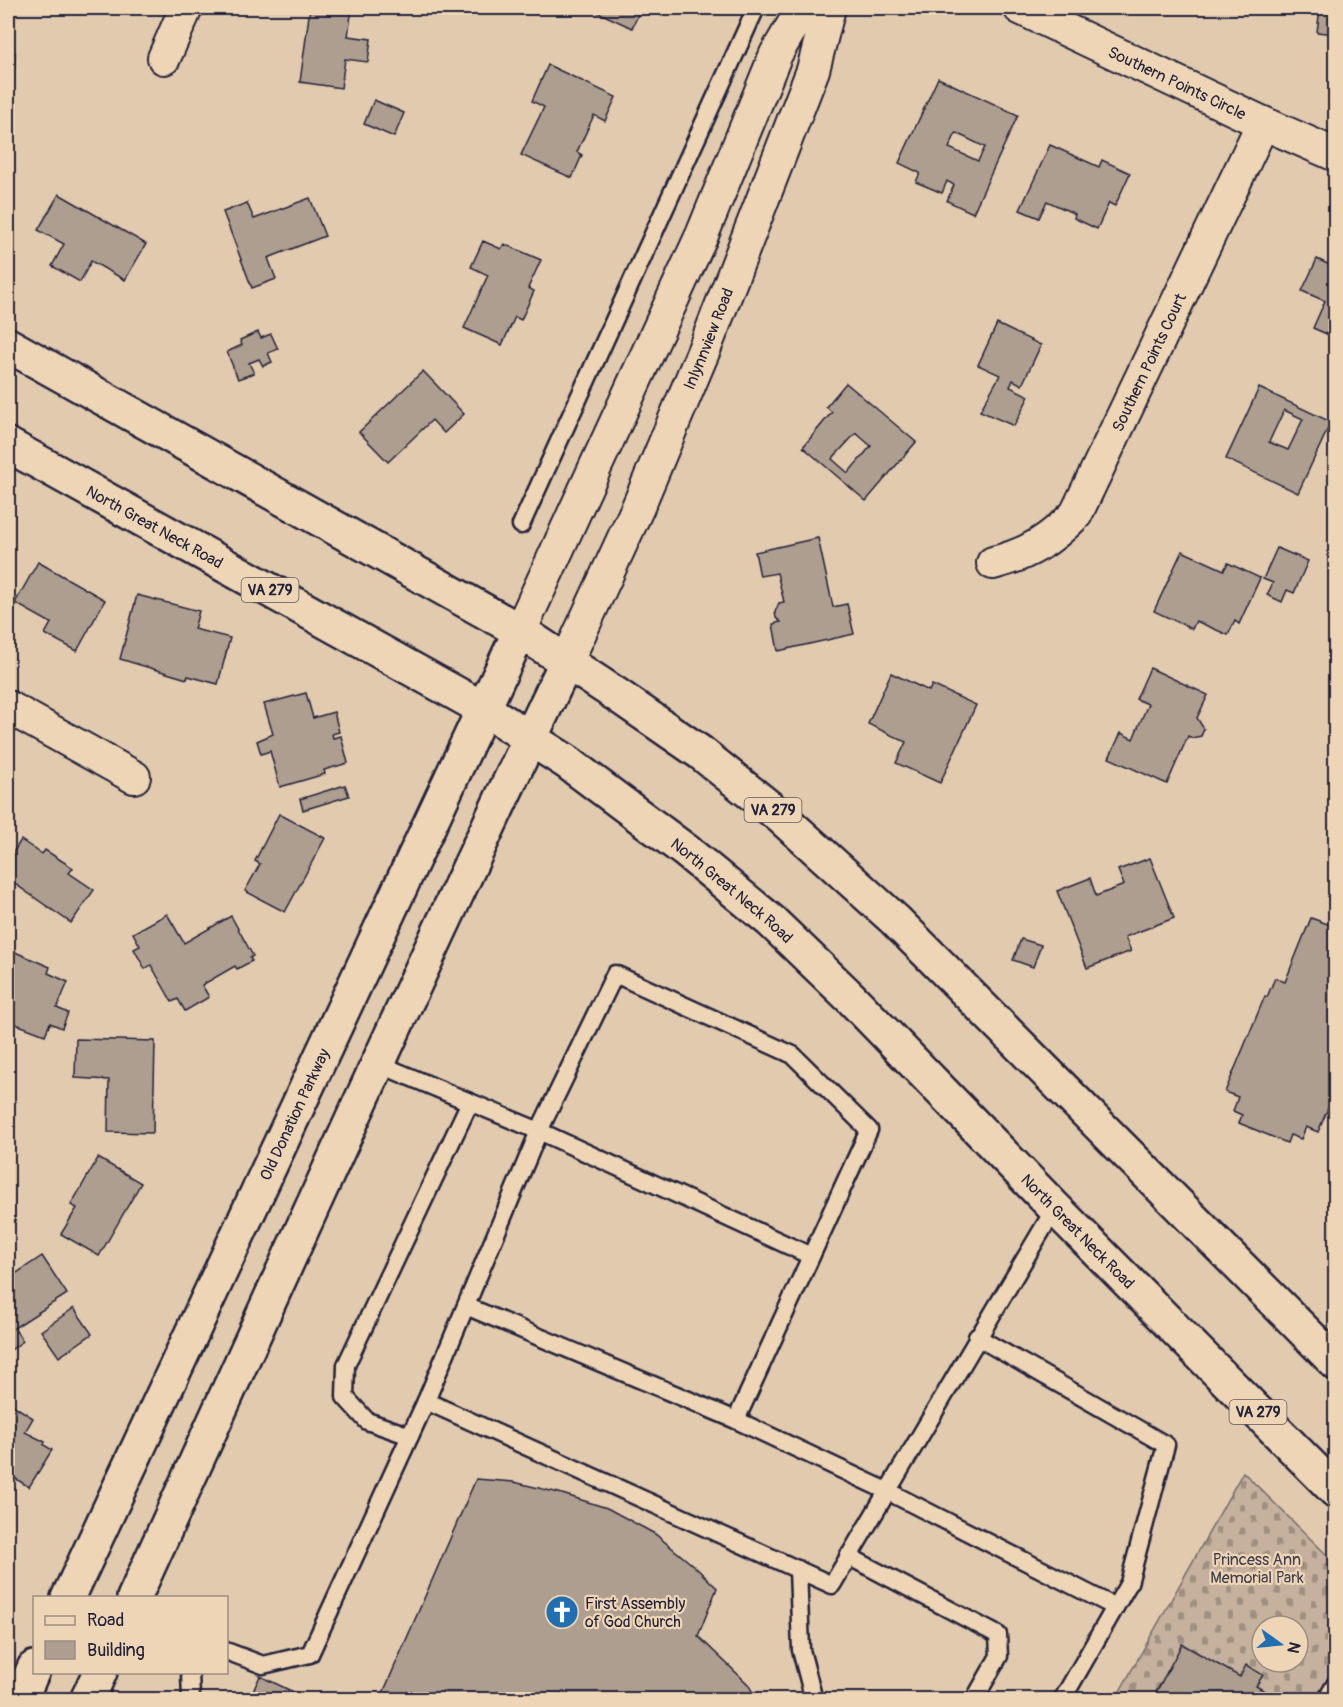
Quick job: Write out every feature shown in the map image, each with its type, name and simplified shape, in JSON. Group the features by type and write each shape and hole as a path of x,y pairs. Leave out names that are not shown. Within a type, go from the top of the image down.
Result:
{"main road":[{"name":"VA 279","path":"8,345 520,631 701,753 781,817 895,920 1335,1363"},
{"name":"North Great Neck Road","path":"8,445 484,709 530,738 642,817 771,921 851,998 1335,1491"},
{"name":"Old Donation Parkway","path":"72,1596 520,631"},
{"path":"135,1596 567,661"},
{"path":"20,1700 33,1670"},
{"path":"87,1700 99,1674"}],"street":[{"path":"164,58 186,8"},
{"path":"520,631 702,235 776,54 803,8"},
{"name":"Inlynnview Road","path":"567,661 638,507 706,345 813,70 829,8"},
{"name":"Southern Points Circle","path":"1020,8 1335,155"},
{"name":"Southern Points Court","path":"993,563 1011,559 1039,546 1059,532 1076,514 1263,123"},
{"path":"8,708 134,777"}],"lane":[{"path":"521,525 756,8"},
{"path":"228,1652 263,1665 310,1654 426,1401 539,1131 615,974 793,1054 869,1130 736,1420"},
{"path":"379,1064 539,1131 812,1256"},
{"path":"410,1436 367,1422 345,1397 346,1365 470,1102"},
{"path":"426,1401 832,1585 1055,1208"},
{"path":"466,1306 736,1420 887,1491 1115,1607"},
{"path":"977,1337 1166,1445 1129,1583 1062,1700"},
{"path":"848,1556 998,1635 999,1656 974,1700"},
{"path":"798,1569 801,1650 814,1700"},
{"path":"190,1674 191,1700"},
{"path":"1326,1700 1335,1683"}],"green space":[{"name":"Princess Ann Memorial Park","path":"1243,1472 1335,1563 1335,1699 1115,1700"}],"building":[{"path":"310,8 352,8 348,36 371,39 368,62 345,59 341,88 300,82"},
{"path":"595,8 641,8 632,28 593,10"},
{"path":"1320,8 1336,8 1336,34 1317,32"},
{"path":"8,52 15,52 14,79 8,79"},
{"path":"548,65 616,97 605,121 594,115 577,152 582,155 572,178 521,155 544,107 532,101"},
{"path":"938,78 1018,115 973,213 947,201 954,185 947,181 942,193 916,182 920,173 899,163","holes":["956,133 985,147 978,161 949,148"]},
{"path":"374,100 404,113 394,137 364,124"},
{"path":"1050,145 1099,167 1102,160 1130,173 1115,206 1109,203 1097,229 1074,218 1075,214 1047,201 1039,218 1020,210"},
{"path":"59,194 146,244 125,280 91,261 80,282 52,266 64,244 38,230"},
{"path":"310,198 325,236 268,258 276,279 252,288 223,212 247,203 254,219"},
{"path":"483,241 501,249 504,244 541,260 528,288 534,291 521,320 515,317 502,345 464,328 488,275 471,267"},
{"path":"1317,259 1336,268 1336,338 1313,328 1325,301 1302,291"},
{"path":"997,324 1041,345 1022,385 1013,380 1010,387 1029,396 1014,426 980,411 1000,375 978,365"},
{"path":"258,332 261,338 271,334 278,349 268,353 272,362 263,366 259,359 249,363 254,373 238,379 227,352 242,345 240,340"},
{"path":"423,371 464,414 444,433 432,420 388,462 359,432"},
{"path":"846,383 916,442 866,501 803,447 832,412 826,407","holes":["856,433 871,446 848,473 832,459"]},
{"path":"1259,388 1331,422 1298,493 1226,459","holes":["1284,410 1303,419 1288,450 1269,442"]},
{"path":"818,538 833,607 847,604 854,634 778,651 773,624 781,622 776,618 775,612 779,603 784,602 777,573 760,576 755,552"},
{"path":"1277,548 1308,561 1294,593 1287,590 1282,602 1267,595 1273,583 1263,579"},
{"path":"1182,551 1224,570 1228,563 1260,578 1239,624 1235,621 1228,635 1196,621 1192,629 1154,611"},
{"path":"38,562 105,600 77,651 45,634 51,623 15,603"},
{"path":"137,595 199,611 194,629 230,638 218,684 188,676 187,679 120,659"},
{"path":"1150,668 1208,695 1197,718 1204,729 1201,736 1192,738 1188,736 1167,784 1109,758 1121,733 1133,739 1148,704 1136,699"},
{"path":"891,673 929,691 932,685 976,705 940,783 896,763 906,742 868,724"},
{"path":"306,693 313,718 334,712 339,732 332,734 333,738 341,736 348,763 324,770 325,774 280,787 270,751 261,754 257,741 273,734 264,704"},
{"path":"345,785 349,796 303,810 300,799"},
{"path":"279,814 325,838 285,912 245,891 260,864 255,861"},
{"path":"21,840 42,854 45,850 73,868 69,873 94,890 71,923 8,879 8,860"},
{"path":"1150,858 1174,918 1125,937 1131,951 1087,968 1057,891 1090,878 1096,896 1124,885 1118,870"},
{"path":"167,914 184,943 231,916 253,956 250,958 252,961 237,969 235,966 202,985 209,997 185,1011 178,999 172,1002 151,965 145,969 134,949 140,946 133,933"},
{"path":"1311,918 1336,927 1336,1089 1318,1132 1306,1127 1301,1139 1290,1135 1287,1143 1239,1123 1242,1115 1233,1111 1238,1097 1225,1092 1265,996 1267,997 1275,978 1285,982"},
{"path":"1021,939 1041,945 1033,967 1013,960"},
{"path":"8,949 50,967 48,973 68,982 57,1008 68,1013 62,1028 50,1023 45,1035 8,1021"},
{"path":"76,1039 155,1041 153,1133 108,1132 109,1080 75,1078"},
{"path":"98,1158 141,1183 99,1256 61,1234 77,1208 71,1205"},
{"path":"42,1256 67,1294 14,1328 23,1341 8,1352 8,1279"},
{"path":"74,1308 92,1334 59,1357 41,1331"},
{"path":"8,1402 33,1418 25,1432 45,1442 44,1445 52,1450 29,1487 8,1474"},
{"name":"First Assembly of God Church","path":"476,1479 514,1482 559,1493 607,1508 655,1534 717,1588 698,1636 748,1684 757,1700 380,1700"},
{"path":"1182,1644 1240,1677 1246,1665 1250,1667 1250,1674 1263,1675 1256,1686 1280,1700 1152,1700"},
{"path":"260,1676 310,1700 249,1700"}],"place":[{"name":"First Assembly of God Church","path":"562,1612"}]}
